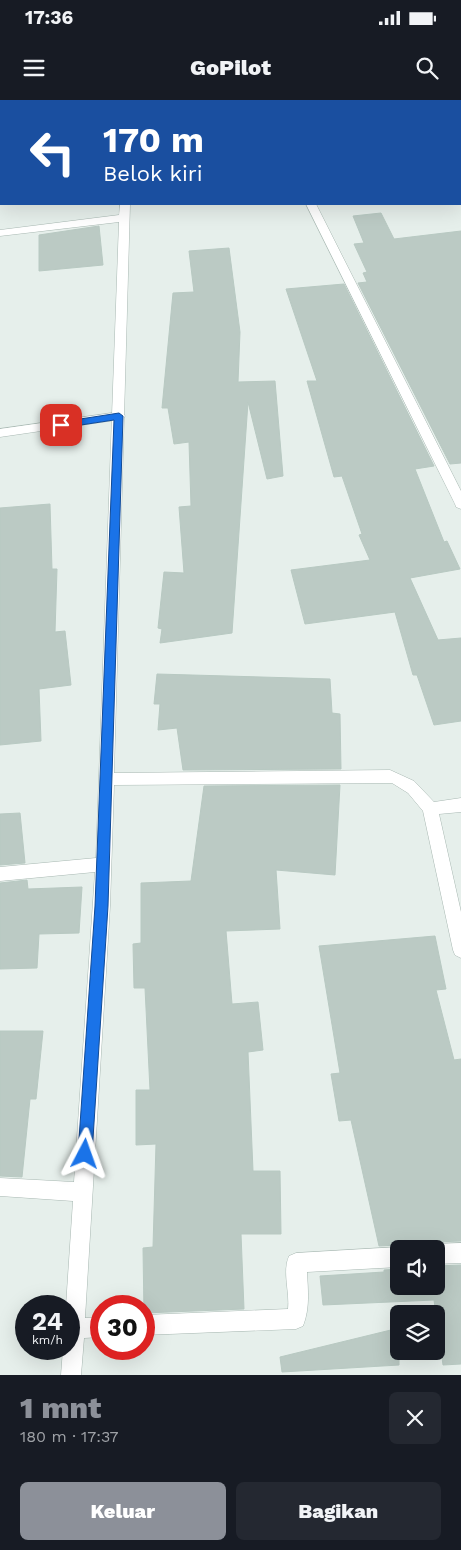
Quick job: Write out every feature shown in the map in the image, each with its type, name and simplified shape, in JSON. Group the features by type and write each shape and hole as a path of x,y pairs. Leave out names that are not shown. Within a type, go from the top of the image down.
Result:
{"street":[{"path":"312,205 461,504"},
{"path":"0,233 124,211 119,416 103,864 76,1295"},
{"path":"0,433 119,416"},
{"path":"106,779 390,776 402,781 418,792 430,809 461,950"},
{"path":"430,809 461,805"},
{"path":"0,874 103,864"},
{"path":"0,1187 83,1192"},
{"path":"445,1254 461,1253"},
{"path":"155,1325 296,1319 299,1300 296,1263 390,1258"},
{"path":"71,1375 72,1360"}],"building":[{"path":"381,213 394,239 461,231 461,463 450,464 358,283 367,282 363,273 367,272 354,244 364,243 353,216"},
{"path":"99,226 103,265 39,271 39,235"},
{"path":"229,248 240,332 238,382 275,381 283,476 267,479 248,402 232,633 160,643 162,629 158,628 164,572 184,573 179,507 191,506 189,442 174,444 168,408 162,408 173,293 194,292 189,251"},
{"path":"344,284 434,466 415,469 444,542 447,541 460,569 410,578 438,640 461,638 461,721 434,725 417,675 413,675 395,612 305,624 291,570 370,560 359,535 362,534 342,476 334,477 307,381 317,381 286,289"},
{"path":"50,504 52,569 57,569 55,632 65,631 71,685 39,689 41,741 0,745 0,508"},
{"path":"157,674 330,679 332,713 340,714 341,769 183,770 177,728 158,730 160,704 154,704"},
{"path":"340,785 335,875 276,870 280,929 226,931 232,1004 258,1002 263,1050 248,1052 253,1171 280,1171 281,1234 241,1234 244,1309 155,1313 155,1295 144,1295 143,1248 153,1247 156,1144 136,1145 136,1090 150,1090 145,988 134,988 133,944 141,943 141,883 191,881 204,786"},
{"path":"20,813 25,863 0,865 0,814"},
{"path":"27,880 28,889 82,887 79,933 39,934 37,968 0,969 0,883"},
{"path":"435,936 446,989 436,990 454,1060 461,1059 461,1241 390,1240 390,1245 379,1246 351,1120 339,1121 331,1074 340,1073 319,946"},
{"path":"0,1031 43,1031 36,1099 30,1099 22,1177 0,1176"},
{"path":"461,1265 461,1364 443,1365 442,1360 445,1360 445,1305 435,1305 434,1300 323,1305 320,1276 384,1272 384,1270 390,1270 390,1295 445,1295 445,1266"},
{"path":"390,1330 390,1360 399,1360 399,1365 282,1372 280,1357"}],"route":[{"path":"61,425 119,416 102,906 85,1154"}]}
